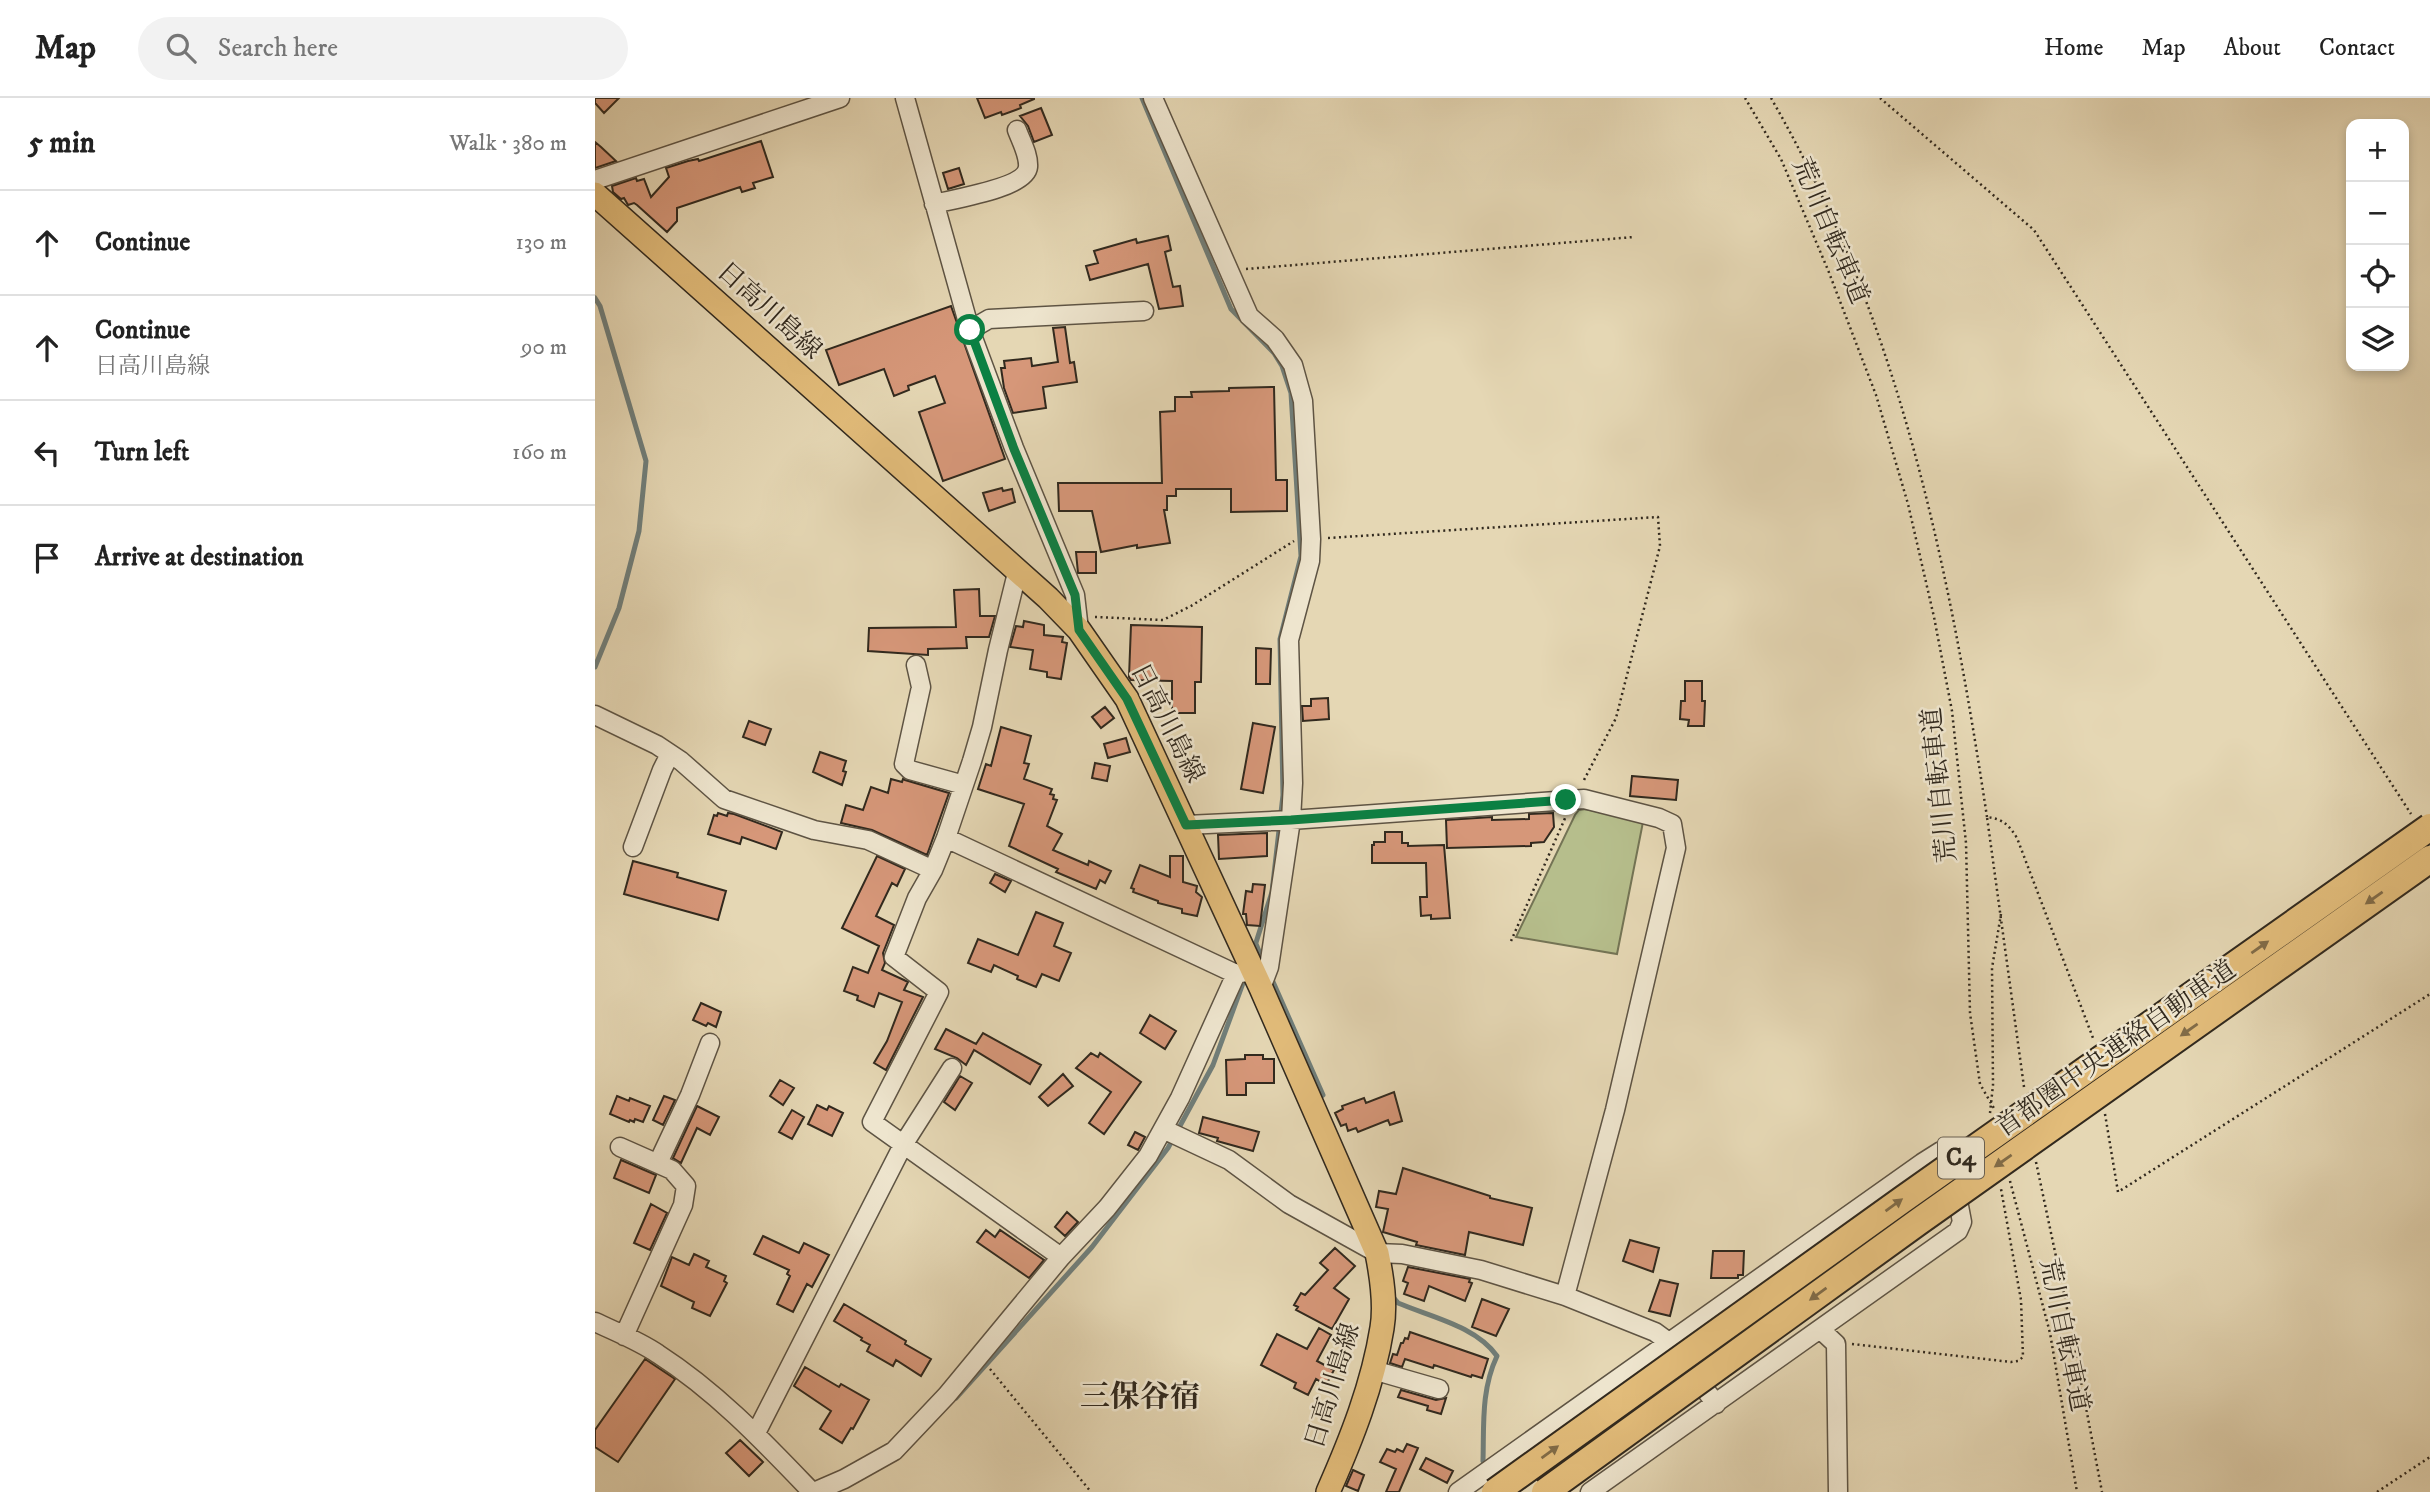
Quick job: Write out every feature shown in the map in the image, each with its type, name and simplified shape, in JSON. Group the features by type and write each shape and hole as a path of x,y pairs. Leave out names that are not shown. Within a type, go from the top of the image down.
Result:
{"highway":[{"name":"首都圏中央連絡自動車道","path":"1493,1486 1902,1200 2423,823"},
{"name":"首都圏中央連絡自動車道","path":"1545,1492 1918,1222 2430,859"}],"main road":[{"name":"日高川島線","path":"595,194 1078,624 1127,699 1186,825 1250,977 1377,1253 1381,1276 1382,1327 1373,1370 1354,1429 1328,1492"}],"street":[{"path":"595,180 840,98"},
{"path":"905,98 970,330 1014,449 1075,595 1078,624"},
{"path":"595,1322 657,1353 712,1393 756,1433 813,1492 844,1479 894,1451 947,1395 1061,1257 1123,1187 1148,1156 1250,977 1269,967 1291,820 1293,783 1289,640 1310,561 1303,401 1298,379 1286,353 1249,316 1153,98"},
{"path":"934,204 992,190 1022,178 1028,169 1017,130"},
{"path":"970,330 989,319 1144,311"},
{"path":"1018,569 982,727 964,785 933,870 917,898 894,957 939,992 872,1122 1061,1257"},
{"path":"916,665 921,687 904,764 910,769 964,785"},
{"path":"595,715 657,745 724,799 814,830 868,841 933,870"},
{"path":"633,847 670,754"},
{"path":"1186,825 1584,799 1659,818 1672,824 1676,848 1615,1110 1565,1296"},
{"path":"946,838 1250,977"},
{"path":"658,1163 690,1095 710,1043"},
{"path":"756,1433 903,1145 952,1068"},
{"path":"1163,1129 1229,1160 1289,1204 1377,1253 1402,1254 1481,1270 1565,1296 1655,1332 1670,1343 1716,1404"},
{"path":"620,1147 672,1170 686,1186 683,1205 624,1336"},
{"path":"1458,1492 1493,1486 1670,1343 1922,1163 1941,1151 1949,1153 1962,1222 1958,1231 1590,1492"},
{"path":"1820,1329 1836,1344 1838,1492"},
{"path":"1373,1370 1439,1389"}],"path":[{"name":"荒川自転車道","path":"1745,98 1781,159 1838,294 1875,395 1908,504 1941,653 1959,768 1966,844 1969,1013 1980,1084 2000,1118"},
{"path":"1771,98 1797,145 1839,237 1877,334 1912,438 1950,598 1972,715 1987,817"},
{"path":"1880,98 2034,230 2423,823"},
{"path":"1229,274 1242,269 1633,237"},
{"path":"1078,624 1163,620 1191,606 1292,541 1658,517 1660,546 1616,718 1574,800 1511,942"},
{"path":"2001,911 2024,1088"},
{"path":"2034,1152 2102,1492"},
{"name":"荒川自転車道","path":"2008,1171 2050,1333 2077,1492"},
{"path":"979,1356 1091,1492"},
{"path":"2377,1492 2430,1457"}],"green space":[{"path":"1586,809 1643,822 1617,954 1516,937 1575,815 1579,810"}],"building":[{"path":"595,98 619,98 604,113 595,103"},
{"path":"977,98 1034,99 1020,105 1021,108 985,118"},
{"path":"1041,108 1052,135 1034,142 1028,126 1020,116"},
{"path":"761,141 773,177 753,183 755,188 742,192 740,187 677,208 677,221 667,232 637,205 628,205 624,198 621,199 613,192 612,186 636,178 637,181 644,179 651,197 669,177 666,168 688,161 699,161"},
{"path":"595,142 601,147 616,161 595,168"},
{"path":"959,168 964,184 948,189 943,173"},
{"path":"1168,236 1171,250 1165,252 1173,287 1180,286 1183,306 1159,309 1148,264 1090,280 1086,266 1098,263 1094,251 1136,239 1137,243"},
{"path":"951,306 1005,459 943,481 919,412 945,403 935,376 908,386 909,390 894,396 884,369 839,385 826,350"},
{"path":"1065,327 1070,363 1074,362 1077,382 1043,387 1046,408 1013,413 1004,388 1001,368 1005,368 1004,361 1031,358 1032,366 1058,362 1053,328"},
{"path":"1274,387 1276,480 1287,480 1287,511 1231,512 1231,489 1176,489 1176,496 1167,496 1167,510 1164,510 1170,543 1137,548 1137,545 1101,552 1092,511 1059,511 1058,483 1162,483 1160,412 1175,411 1175,397 1192,397 1191,392 1229,391 1229,388"},
{"path":"1002,488 1003,491 1012,489 1015,502 989,511 983,493"},
{"path":"1076,552 1096,552 1096,573 1078,573"},
{"path":"979,589 980,616 995,616 989,637 966,637 967,648 928,649 928,655 868,651 869,628 956,627 954,590"},
{"path":"1024,621 1044,625 1044,635 1063,637 1062,642 1067,643 1061,679 1047,677 1047,672 1030,669 1033,650 1010,647 1016,626 1023,627"},
{"path":"1131,625 1202,627 1201,682 1195,682 1195,713 1172,713 1172,681 1131,680"},
{"path":"1256,648 1271,649 1270,684 1256,684"},
{"path":"1685,681 1702,681 1702,701 1705,701 1704,726 1688,726 1689,720 1680,719 1681,701 1685,701"},
{"path":"1328,698 1329,719 1303,721 1302,706 1311,706 1311,699"},
{"path":"1105,707 1114,718 1101,728 1092,717"},
{"path":"749,721 771,729 765,745 743,737"},
{"path":"1253,723 1275,727 1263,793 1241,789"},
{"path":"1001,727 1031,736 1024,763 1029,764 1024,779 1052,789 1050,794 1057,800 1047,826 1062,834 1053,850 1088,865 1089,861 1111,871 1105,883 1100,880 1096,889 1056,872 1058,869 1009,846 1024,804 978,789 986,764 991,766"},
{"path":"1126,738 1130,752 1108,758 1104,744"},
{"path":"820,752 846,761 842,785 813,772"},
{"path":"1095,763 1110,766 1107,781 1092,778"},
{"path":"1632,776 1678,780 1676,800 1630,796"},
{"path":"891,779 902,782 903,779 949,793 927,855 872,830 841,823 846,805 863,810 871,787 888,793"},
{"path":"718,813 727,816 728,813 734,814 782,832 776,849 742,837 740,844 708,834 714,815 717,816"},
{"path":"1553,813 1554,827 1544,842 1531,843 1531,846 1447,848 1446,820 1492,817 1492,820 1529,819 1529,814"},
{"path":"1385,832 1402,832 1402,843 1408,843 1408,846 1444,845 1450,918 1431,919 1431,915 1421,916 1420,897 1427,897 1426,863 1372,863 1372,845 1374,842 1385,842"},
{"path":"1267,833 1267,856 1219,859 1218,835"},
{"path":"877,856 905,869 897,886 892,883 876,916 894,925 883,953 885,963 882,970 908,982 904,990 923,997 886,1070 874,1063 887,1041 902,1002 879,993 874,1007 857,1000 858,996 844,991 853,967 868,973 879,946 842,928"},
{"path":"1170,856 1183,856 1183,882 1197,886 1196,892 1202,897 1197,916 1158,903 1133,892 1134,889 1131,888 1140,865 1170,877"},
{"path":"633,861 678,873 677,877 726,891 718,920 624,894"},
{"path":"995,874 1011,881 1005,892 990,883"},
{"path":"1253,884 1265,885 1260,926 1247,925 1246,914 1243,914 1246,891 1252,892"},
{"path":"1036,912 1063,923 1054,946 1071,953 1059,981 1042,974 1036,987 994,965 991,972 968,963 978,939 1018,955"},
{"path":"701,1003 721,1012 716,1027 693,1020"},
{"path":"1150,1015 1176,1031 1165,1049 1140,1033"},
{"path":"946,1029 976,1044 983,1033 1041,1065 1030,1084 974,1050 966,1065 935,1049"},
{"path":"1091,1053 1098,1057 1100,1053 1141,1082 1104,1134 1089,1123 1111,1092 1076,1068"},
{"path":"1245,1055 1263,1055 1263,1059 1274,1059 1274,1083 1246,1083 1246,1095 1227,1095 1226,1060 1245,1059"},
{"path":"1063,1074 1073,1086 1048,1106 1039,1097"},
{"path":"960,1076 972,1083 955,1110 944,1102"},
{"path":"780,1080 794,1088 783,1105 770,1096"},
{"path":"1394,1092 1402,1121 1390,1125 1388,1120 1358,1132 1356,1128 1348,1131 1346,1124 1341,1126 1335,1113 1343,1109 1342,1106 1364,1098 1366,1103"},
{"path":"617,1096 650,1106 643,1122 635,1119 634,1122 629,1122 610,1114"},
{"path":"664,1096 675,1100 663,1125 653,1120"},
{"path":"817,1105 827,1110 829,1106 843,1113 832,1136 808,1124"},
{"path":"697,1106 719,1117 710,1135 697,1128 681,1163 673,1158"},
{"path":"792,1110 804,1117 792,1139 779,1132"},
{"path":"1203,1117 1259,1132 1253,1151 1199,1133"},
{"path":"1135,1132 1145,1137 1138,1150 1128,1145"},
{"path":"621,1160 656,1175 649,1193 614,1178"},
{"path":"1403,1168 1490,1198 1532,1208 1523,1245 1469,1232 1465,1255 1416,1245 1417,1242 1383,1232 1388,1209 1376,1207 1379,1191 1396,1194"},
{"path":"651,1204 667,1213 650,1250 634,1243"},
{"path":"1067,1212 1078,1222 1065,1236 1055,1227"},
{"path":"986,1230 995,1237 1000,1230 1044,1260 1029,1278 977,1242"},
{"path":"763,1236 799,1253 804,1243 829,1255 812,1287 807,1284 793,1312 777,1304 790,1276 787,1274 789,1270 754,1254"},
{"path":"1630,1240 1659,1248 1653,1272 1623,1261"},
{"path":"1335,1248 1355,1266 1334,1288 1349,1299 1332,1329 1296,1310 1298,1307 1294,1305 1301,1293 1305,1295 1328,1270 1320,1263"},
{"path":"1713,1251 1744,1251 1743,1275 1738,1275 1738,1278 1711,1278"},
{"path":"694,1254 709,1261 706,1267 726,1276 724,1281 727,1283 710,1316 692,1308 694,1302 661,1286 672,1257 689,1265"},
{"path":"1408,1267 1470,1279 1469,1282 1472,1283 1465,1301 1429,1286 1424,1301 1404,1294 1408,1283 1403,1281"},
{"path":"1660,1280 1678,1284 1670,1316 1649,1311"},
{"path":"1482,1299 1509,1309 1496,1336 1472,1327"},
{"path":"844,1304 931,1359 921,1376 896,1360 893,1366 867,1351 870,1345 834,1321"},
{"path":"1319,1328 1331,1335 1317,1361 1334,1370 1326,1385 1316,1379 1308,1395 1294,1388 1296,1383 1261,1365 1277,1334 1307,1349"},
{"path":"1410,1332 1488,1359 1482,1378 1405,1359 1402,1367 1390,1363 1393,1354 1397,1355 1401,1343 1405,1338 1408,1339"},
{"path":"645,1359 675,1379 618,1462 595,1447 595,1430"},
{"path":"805,1367 839,1387 841,1384 869,1400 842,1443 820,1429 831,1411 794,1386"},
{"path":"1401,1390 1436,1400 1446,1398 1441,1414 1427,1410 1428,1406 1398,1397"},
{"path":"740,1440 763,1462 749,1476 726,1453"},
{"path":"1407,1444 1418,1448 1399,1492 1386,1492 1396,1469 1380,1462 1387,1449 1403,1452"},
{"path":"1426,1458 1453,1471 1447,1483 1420,1469"},
{"path":"1353,1470 1364,1475 1358,1491 1346,1486"}],"waterway":[{"path":"1142,98 1231,309 1274,353 1282,366 1291,393 1301,556 1280,639 1283,795 1272,892 1253,952"},
{"path":"595,298 600,306 646,461 639,531 619,608 595,667"},
{"path":"1256,944 1264,963"},
{"path":"956,1398 1092,1247 1168,1148 1213,1065 1246,975"},
{"path":"1270,975 1323,1095 1315,1101"},
{"path":"1391,1295 1398,1303 1465,1330 1477,1337 1497,1356 1488,1382 1484,1408 1483,1461 1487,1467"}],"district":[{"name":"三保谷宿","path":"1140,1397"}],"route":[{"path":"970,330 1014,449 1075,595 1079,630 1127,699 1186,825 1566,800"}]}
